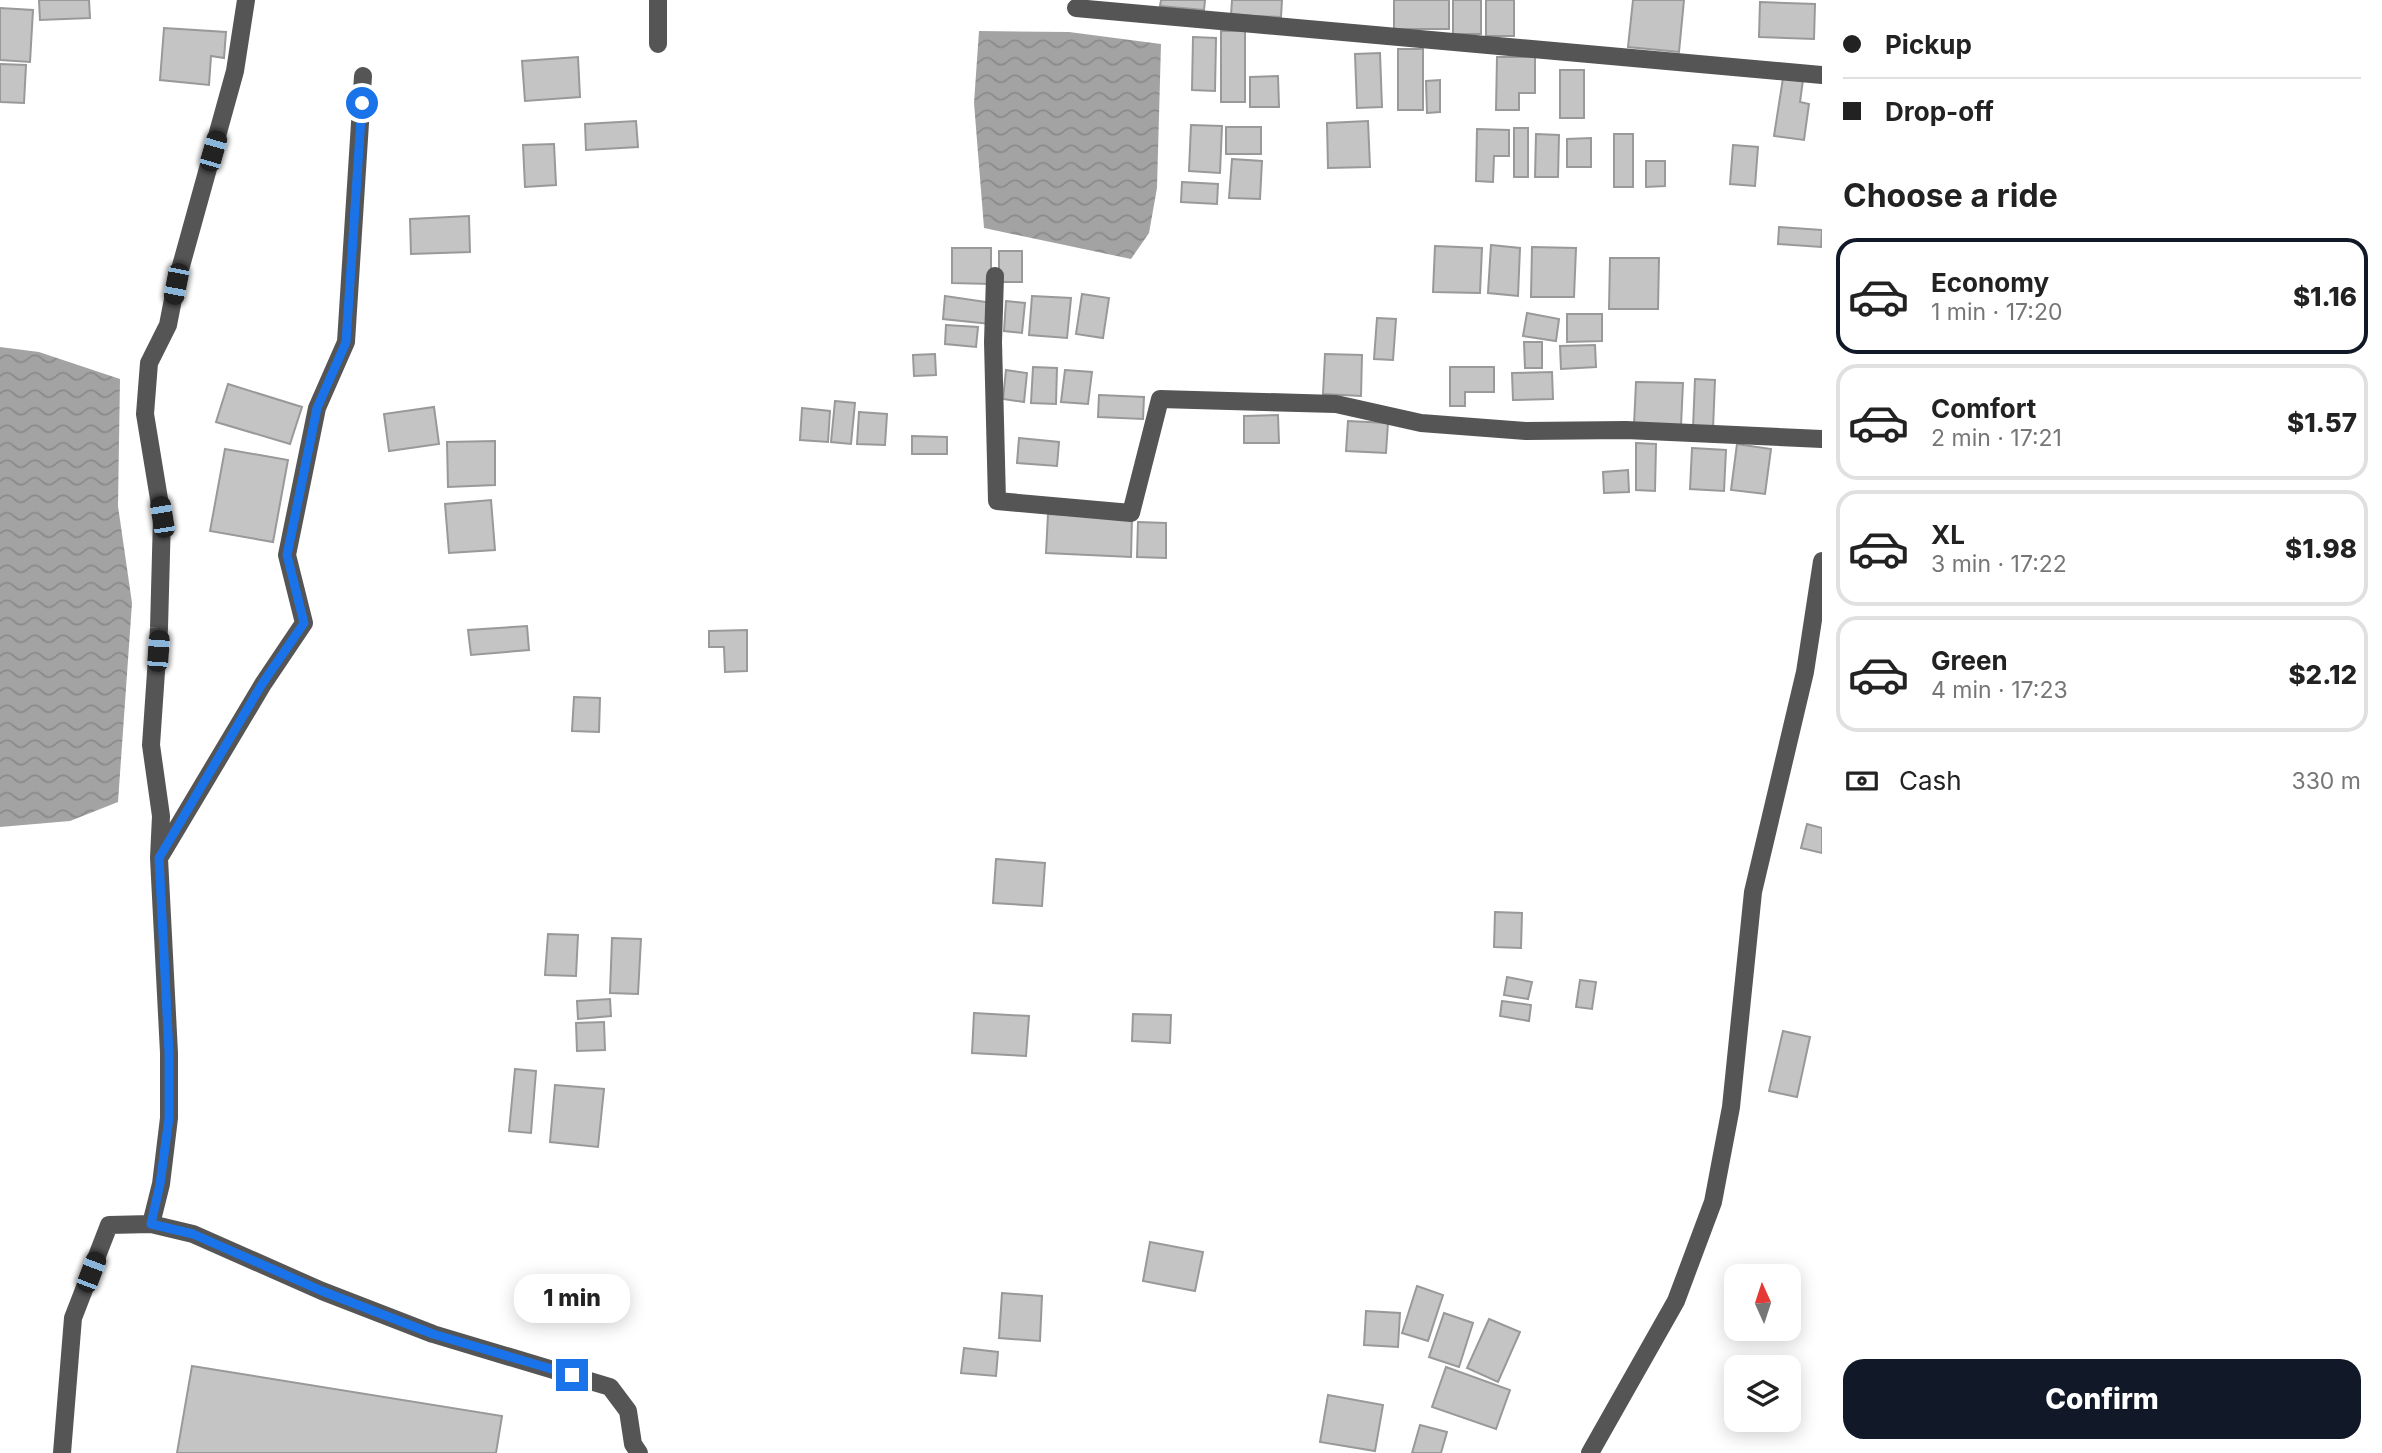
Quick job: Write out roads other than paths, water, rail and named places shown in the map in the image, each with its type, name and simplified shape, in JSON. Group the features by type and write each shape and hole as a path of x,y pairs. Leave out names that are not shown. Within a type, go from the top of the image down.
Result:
{"street":[{"path":"151,1224 160,1184 169,1118 169,1053 159,858 161,816 151,745 159,628 162,517 145,414 149,363 168,324 176,284 235,71 246,0"},
{"path":"658,0 658,44"},
{"path":"1076,8 1822,75"},
{"path":"159,858 262,684 304,623 287,555 317,408 346,342 363,76"},
{"path":"995,276 993,342 997,501 1131,513 1160,399 1336,404 1421,423 1526,431 1626,430 1822,439"},
{"path":"1590,1453 1676,1301 1713,1202 1731,1107 1753,892 1804,672 1822,561"},
{"path":"62,1453 74,1318 100,1248 109,1225 151,1224 193,1234 322,1291 433,1334 610,1387 628,1411 633,1444 639,1453"}],"water":[{"path":"979,31 1069,32 1161,44 1157,188 1149,233 1131,259 984,228 974,103"},
{"path":"0,347 39,352 120,379 118,506 132,603 118,802 70,821 0,827"}]}
